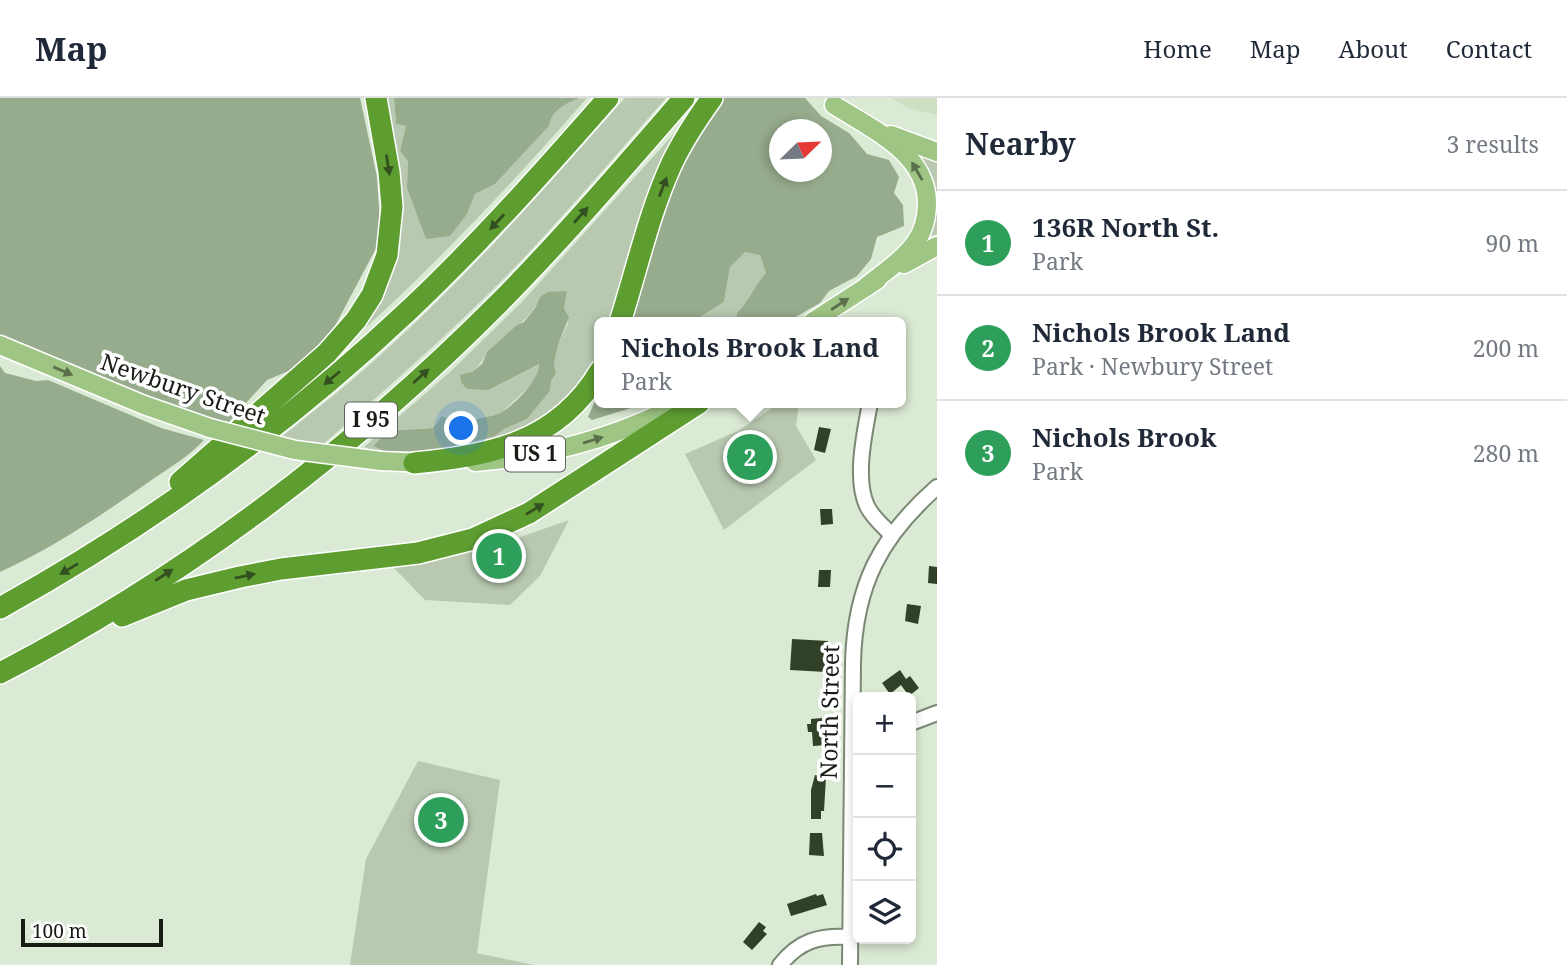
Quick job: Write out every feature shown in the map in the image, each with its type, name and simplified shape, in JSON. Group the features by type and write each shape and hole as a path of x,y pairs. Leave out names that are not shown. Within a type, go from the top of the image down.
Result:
{"highway":[{"path":"104,547 294,383 337,343 364,309 383,268 391,224 391,189 376,98"},
{"name":"I 95","path":"0,608 104,547 182,495 240,453 383,334 492,227 608,98"},
{"name":"I 95","path":"0,673 94,620 194,555 275,498 348,440 500,301 551,248 684,98"},
{"path":"622,317 672,164 712,98"},
{"path":"414,463 483,454 528,438 566,412 594,379"},
{"path":"0,673 133,610 199,587 268,571 418,553 473,539 529,513 691,408"}],"main road":[{"path":"828,102 887,133 937,152"},
{"path":"828,102 906,154 918,169 925,186 926,216 921,234 909,250 867,286"},
{"path":"820,317 937,246"},
{"name":"Newbury Street","path":"0,345 144,405 210,429 295,450 381,461 486,461 556,450 616,432 671,408"}],"street":[{"path":"869,408 863,438 862,485 867,506 892,535"},
{"name":"North Street","path":"855,692 854,634 871,569 904,518 937,487"},
{"path":"916,721 937,713"},
{"name":"North Street","path":"850,965 854,755"},
{"path":"780,965 798,946 807,941 833,936 849,937"}],"shaded area":[{"path":"0,98 360,98 377,177 381,239 328,339 296,368 267,380 227,424 146,397 0,335"},
{"path":"382,98 394,98 396,124 406,126 400,151 408,161 407,188 427,239 467,214 475,194 495,184 549,126 554,114 562,106 587,98 468,228 342,349 389,272"},
{"path":"394,98 580,98 560,108 553,115 549,126 495,184 475,194 467,214 450,236 426,239 407,188 408,161 400,151 406,126 396,124"},
{"path":"625,98 666,98 494,289 321,446 279,439 373,362 449,290"},
{"path":"724,98 805,98 826,119 769,119 769,182 832,182 832,123 849,133 867,154 889,160 899,177 894,193 903,205 904,226 877,237 871,259 857,276 829,291 820,303 796,317 737,317 737,313 766,273 760,255 745,252 730,267 724,302 700,317 633,317 660,228 699,133"},
{"path":"892,98 937,98 937,115 908,108"},
{"path":"691,115 615,317 594,317 594,366 578,392 564,405 507,441 435,452 495,436 527,419 550,391 551,381 556,373 554,363 559,342 568,323 564,309 567,291 540,297 531,313 497,343 472,372 515,376 539,364 540,371 532,384 500,414 433,428 414,429 373,446 384,451 364,447 450,372 521,303"},
{"path":"911,150 937,159 937,234 929,237"},
{"path":"744,252 760,254 766,273 738,317 700,317 724,302 730,267"},
{"path":"567,291 564,309 569,317 554,363 556,373 551,381 550,391 527,419 495,436 435,452 384,451 373,446 389,431 433,428 442,416 453,422 493,416 502,412 531,384 539,364 488,390 467,389 461,382 460,375 472,372 482,364 487,352 524,322 540,297 548,292"},
{"path":"0,366 5,373 36,381 48,380 161,428 204,440 180,461 97,517 40,552 0,572"},
{"path":"594,403 594,408 631,408 592,420 588,417"},
{"path":"772,408 798,408 796,426 816,460 724,530 685,454 738,431"},
{"path":"569,520 540,576 510,605 425,600 393,567 501,544"},
{"path":"418,761 500,780 477,953 534,965 350,965 366,859"}],"building":[{"path":"819,427 831,429 825,453 814,450"},
{"path":"820,509 832,509 833,524 821,525"},
{"path":"929,566 937,567 937,584 928,583"},
{"path":"819,570 831,570 830,587 818,587"},
{"path":"907,604 921,606 918,624 905,621"},
{"path":"792,639 828,641 826,672 790,670"},
{"path":"900,670 906,679 910,676 919,688 914,692 906,692 901,685 889,692 882,683"},
{"path":"822,718 827,745 813,746 812,732 808,732 807,724 811,724 811,719"},
{"path":"815,775 826,777 821,819 811,819 811,790"},
{"path":"810,833 822,833 824,856 809,855"},
{"path":"823,894 827,905 791,916 787,904"},
{"path":"759,922 766,927 763,931 767,934 752,950 743,942"}],"place":[{"name":"Nichols Brook Land","path":"750,457"},
{"name":"136R North St.","path":"499,556"},
{"name":"Nichols Brook","path":"441,820"}]}
